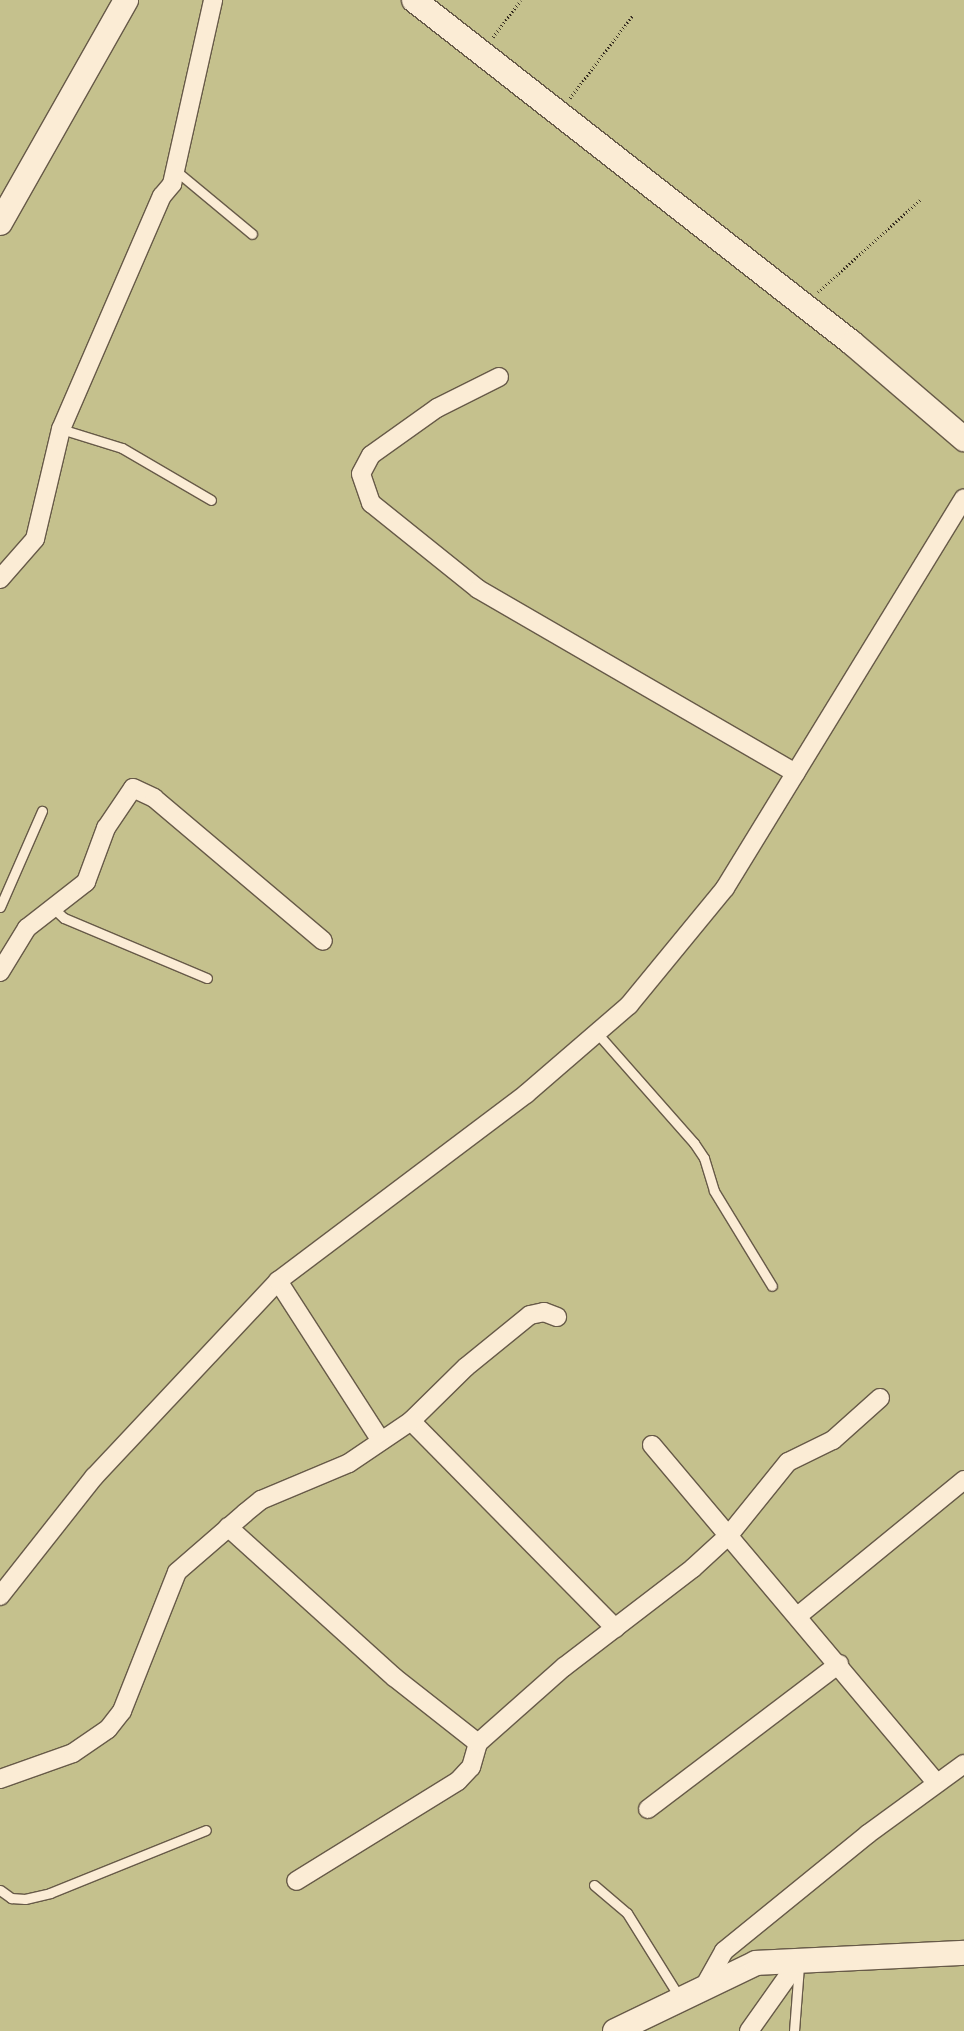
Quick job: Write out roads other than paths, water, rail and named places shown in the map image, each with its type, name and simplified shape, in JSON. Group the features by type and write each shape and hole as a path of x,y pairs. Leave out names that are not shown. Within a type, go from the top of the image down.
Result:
{"street":[{"path":"0,223 126,0"},
{"path":"1,578 24,554 35,539 61,429 175,170 213,0"},
{"path":"414,0 557,115 803,306 964,439"},
{"path":"499,377 436,408 371,455 361,474 371,503 478,589 795,772"},
{"path":"0,1596 94,1477 278,1281 526,1094 629,1005 725,888 964,498"},
{"path":"0,972 27,928 86,882 106,828 133,788 154,798 323,941"},
{"path":"278,1281 381,1441"},
{"path":"0,1779 73,1753 108,1729 122,1711 173,1578 228,1527 261,1500 340,1467 411,1421 466,1367 530,1315 544,1312 557,1317"},
{"path":"296,1881 458,1781 471,1767 478,1743 729,1535 776,1473 788,1462 833,1440 880,1398"},
{"path":"411,1421 615,1628"},
{"path":"652,1445 799,1615 937,1783"},
{"path":"799,1615 964,1480"},
{"path":"228,1527 394,1677 478,1743"},
{"path":"648,1809 839,1664"},
{"path":"704,1986 724,1951 937,1783 964,1764"},
{"path":"615,2031 704,1986 756,1963 800,1959 964,1953"},
{"path":"749,2031 800,1959"}],"lane":[{"path":"175,170 252,234"},
{"path":"61,429 122,448 211,500"},
{"path":"0,907 42,811"},
{"path":"52,907 64,918 207,978"},
{"path":"597,1033 694,1142 704,1158 714,1191 772,1286"},
{"path":"0,1890 11,1898 25,1900 50,1894 206,1830"},
{"path":"594,1885 627,1913 680,1999"},
{"path":"794,2031 800,1959"}]}
